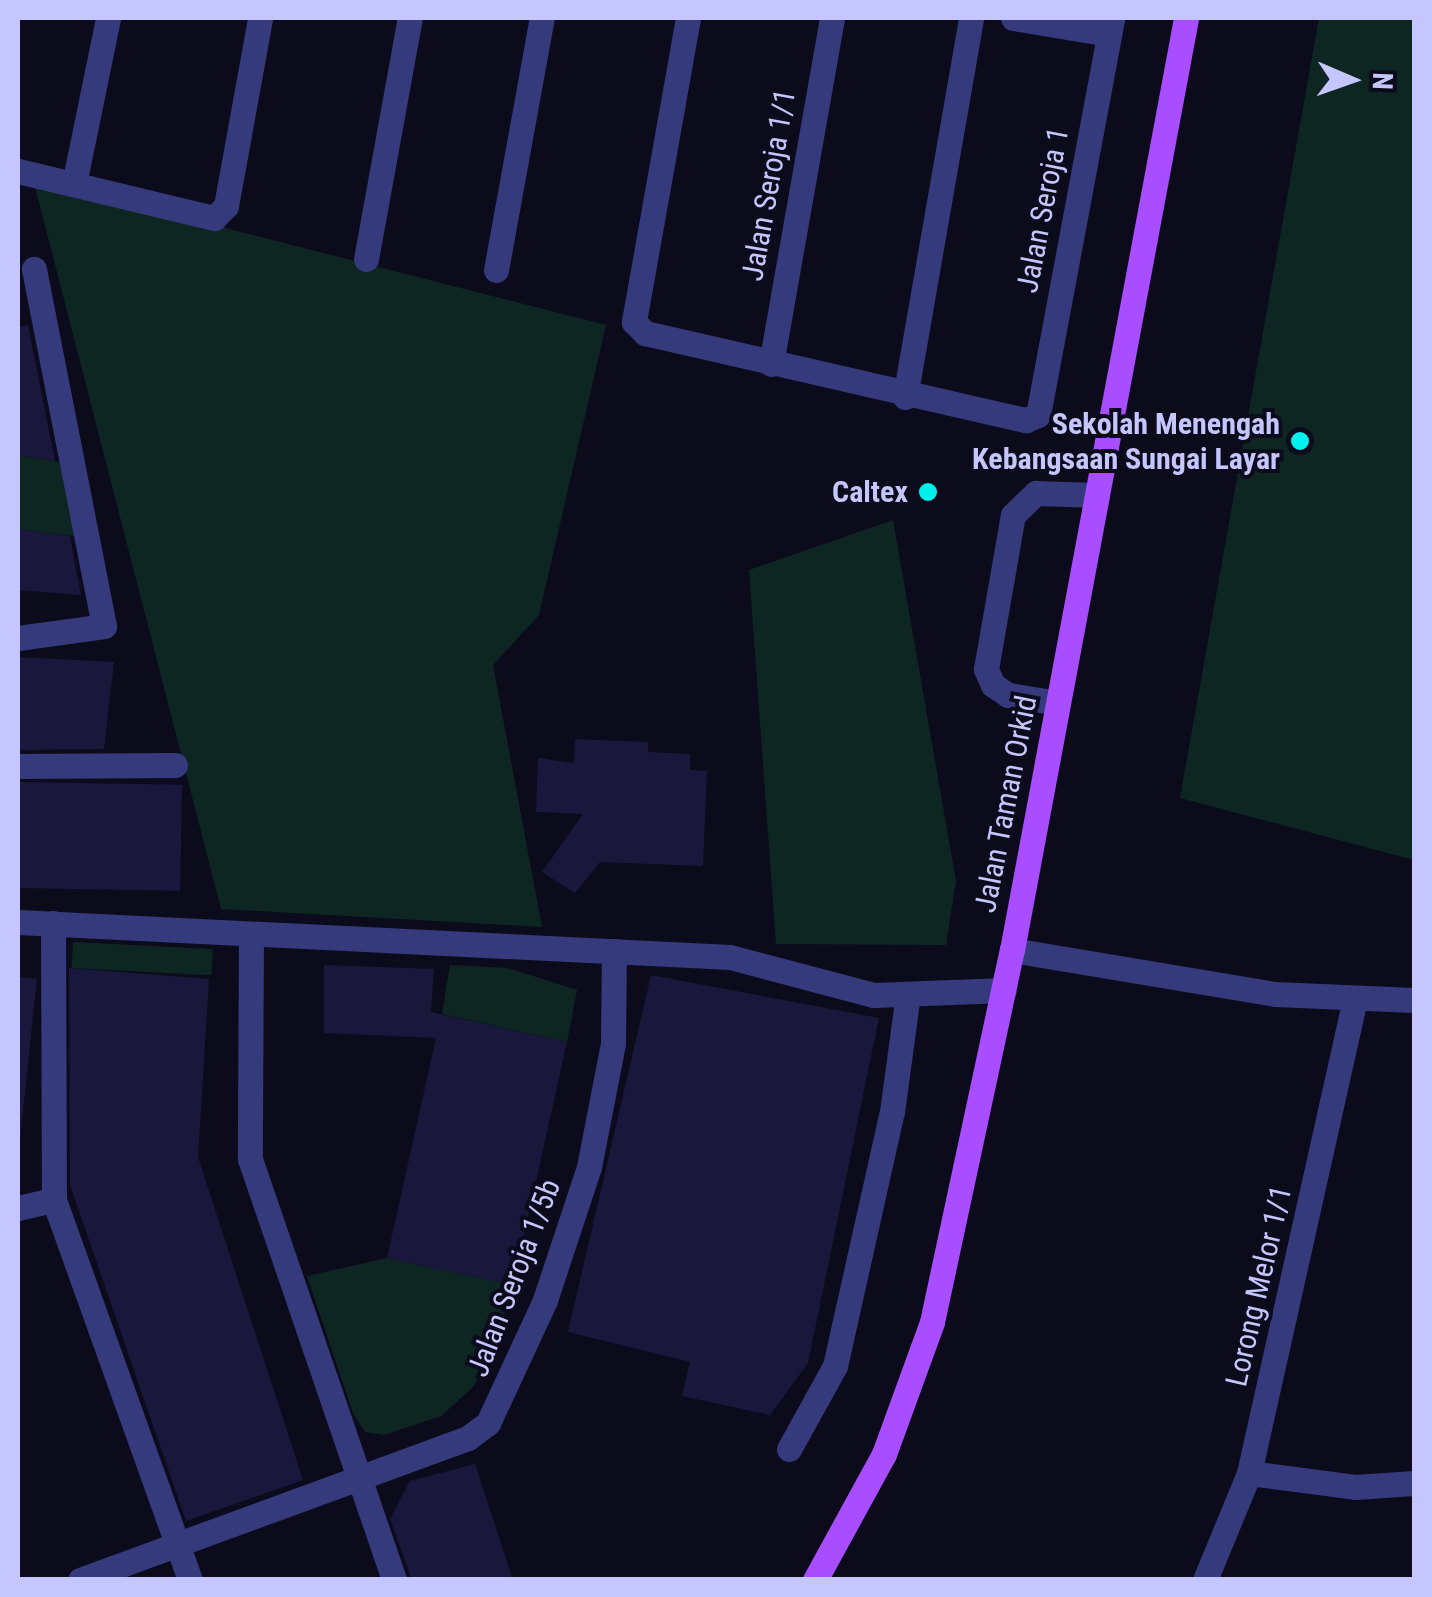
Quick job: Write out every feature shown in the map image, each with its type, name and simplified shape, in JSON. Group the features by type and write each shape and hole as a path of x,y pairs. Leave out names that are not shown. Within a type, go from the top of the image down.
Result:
{"main road":[{"name":"Jalan Taman Orkid","path":"815,1580 864,1496 912,1386 932,1322 1012,950 1186,18"}],"street":[{"path":"74,184 108,18"},
{"path":"18,171 214,218 226,206 260,18"},
{"path":"366,259 410,18"},
{"path":"496,270 542,18"},
{"path":"688,18 634,322 645,333 904,397 971,18"},
{"name":"Jalan Seroja 1/1","path":"771,364 832,18"},
{"path":"1013,18 1111,26"},
{"name":"Jalan Seroja 1","path":"904,397 1026,420 1038,416 1111,26"},
{"path":"18,638 104,626 34,269"},
{"path":"1058,703 1008,695 993,685 986,670 1013,515 1036,493 1097,495"},
{"path":"18,766 175,765"},
{"path":"18,922 730,957 860,994 1004,990"},
{"path":"53,923 54,1200 190,1580"},
{"path":"251,934 250,1159 394,1580"},
{"path":"1012,950 1158,978 1355,1000 1414,1000"},
{"name":"Jalan Seroja 1/5b","path":"80,1580 468,1438 498,1410 570,1236 589,1167 613,1043 614,952"},
{"path":"789,1449 834,1366 892,1112 908,994"},
{"name":"Lorong Melor 1/1","path":"1205,1580 1249,1474 1355,1000"},
{"path":"18,1208 54,1200"},
{"path":"1249,1474 1355,1487 1414,1483"}],"green space":[{"name":"Sekolah Menengah Kebangsaan Sungai Layar","path":"1319,18 1414,18 1414,860 1180,798"},
{"path":"33,179 606,325 539,615 493,665 542,927 221,909"},
{"path":"18,455 59,462 79,537 18,529"},
{"path":"893,520 956,881 946,945 776,944 749,570"},
{"path":"73,942 213,949 211,975 72,968"},
{"path":"450,965 508,968 577,990 567,1042 442,1014"},
{"path":"387,1258 513,1285 496,1348 473,1387 441,1416 384,1435 365,1432 353,1413 307,1276"}],"building":[{"path":"28,325 55,461 18,455 18,327"},
{"path":"18,529 70,536 81,595 18,590"},
{"path":"18,657 114,662 104,749 18,750"},
{"path":"575,739 648,742 648,752 690,754 690,770 707,771 703,866 600,862 575,893 542,872 583,814 536,812 538,758 574,763"},
{"path":"18,782 182,785 180,891 18,888"},
{"path":"324,965 434,969 431,1012 567,1042 513,1285 387,1258 436,1038 324,1033"},
{"path":"69,968 209,979 198,1157 303,1480 186,1521 70,1185"},
{"path":"651,975 879,1018 808,1363 770,1415 682,1396 690,1362 568,1332"},
{"path":"18,977 37,979 18,1159"},
{"path":"475,1464 513,1580 412,1580 390,1519 410,1481"}],"place":[{"name":"Sekolah Menengah Kebangsaan Sungai Layar","path":"1300,441"},
{"name":"Caltex","path":"928,492"}]}
